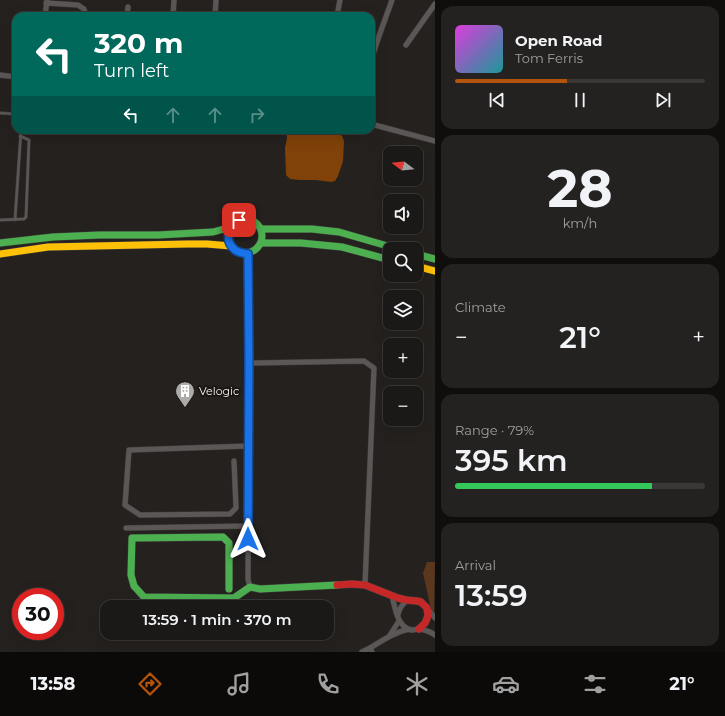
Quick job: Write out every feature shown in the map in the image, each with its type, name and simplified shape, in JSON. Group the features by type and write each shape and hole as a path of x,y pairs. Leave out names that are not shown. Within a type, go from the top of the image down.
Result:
{"street":[{"path":"172,12 174,0"},
{"path":"215,12 216,0"},
{"path":"338,12 340,0"},
{"path":"375,48 392,0"},
{"path":"45,12 46,1 78,5 84,8 85,12"},
{"path":"406,45 435,4"},
{"path":"127,12 128,7"},
{"path":"0,75 12,76"},
{"path":"375,125 435,141"},
{"path":"239,220 254,221 261,229 261,244 248,254 235,250 231,246 228,236 231,227 239,220"},
{"path":"0,243 60,236 158,235 213,232 231,227"},
{"path":"261,229 312,229 339,232 383,245"},
{"path":"261,244 301,243 342,247 383,258"},
{"path":"0,254 48,247 187,244 231,246"},
{"path":"248,254 248,579 250,587"},
{"path":"423,256 435,259"},
{"path":"423,268 435,271"},
{"path":"249,363 364,361 374,368 365,585"},
{"path":"234,461 236,508 230,514 140,515 125,505 129,450 248,446"},
{"path":"126,528 248,526"},
{"path":"229,589 229,543 223,537 132,538 131,575 134,586 144,596 234,598 250,587"},
{"path":"250,587 260,590 352,584 365,585 392,596 408,600 418,600 426,606 435,618"},
{"path":"392,596 399,619 403,626 409,629 419,629 435,635"},
{"path":"389,636 399,619 399,610 401,605 408,600"},
{"path":"419,629 427,622 428,611 426,606"},
{"path":"362,652 371,650 389,636 409,629"}],"lane":[{"path":"0,113 12,114"},
{"path":"0,220 15,220 26,218 29,140 20,136 15,220"}],"shaded area":[{"path":"286,134 339,134 342,136 344,141 343,161 335,181 290,179 286,175 285,148"},
{"path":"427,562 435,562 434,614 430,605 423,573"}],"traffic: fast":[{"path":"242,219 248,219 257,224 261,230 262,236 261,242 257,248 248,253 242,253 233,248 228,239 228,233 233,224 242,219"},
{"path":"0,243 53,237 158,235 213,232 231,227"},
{"path":"261,229 312,229 339,232 383,245"},
{"path":"261,243 301,243 342,247 383,258"},
{"path":"423,256 435,259"},
{"path":"229,589 229,543 223,537 132,538 131,575 134,586 144,597 234,598 250,587 260,589 337,585"}],"traffic: slow":[{"path":"0,254 48,247 187,244 231,246"},
{"path":"423,268 435,271"}],"traffic: jam":[{"path":"337,585 365,585 398,598 421,602 427,608 428,616 425,623 419,629"}],"place":[{"name":"Velogic","path":"185,408"}],"route":[{"path":"239,220 231,227 228,236 231,246 235,250 248,254 248,539"}]}
